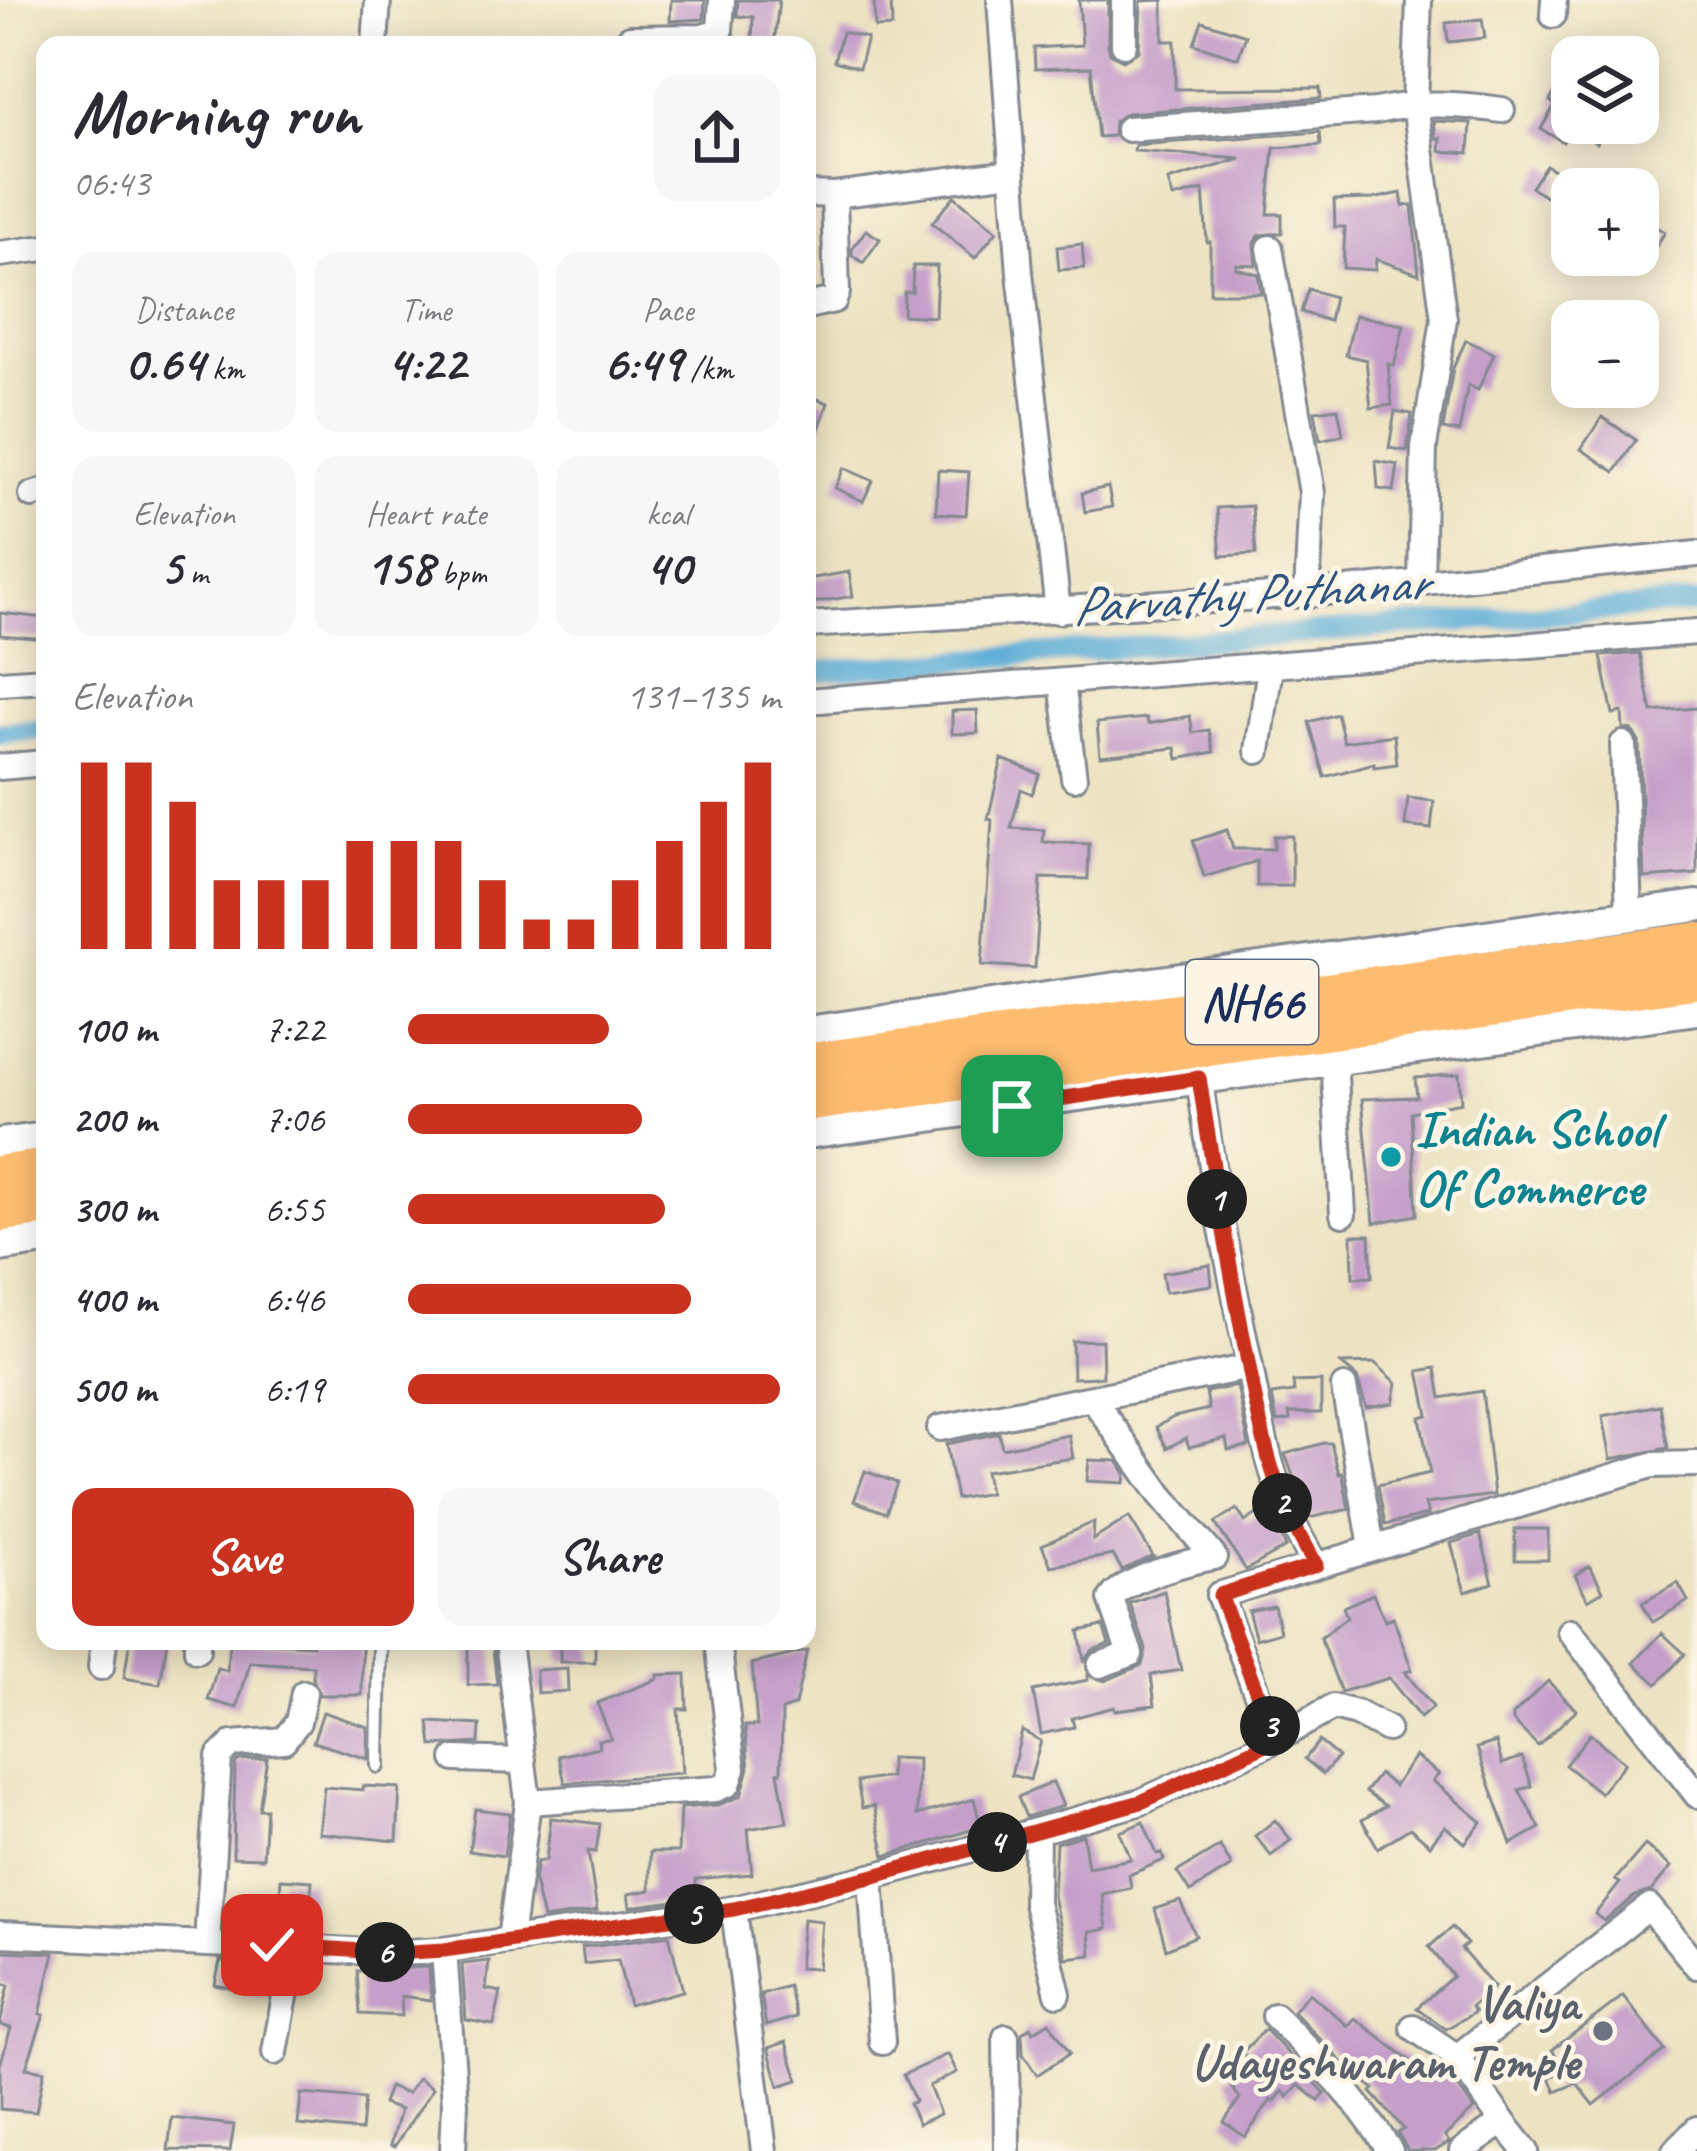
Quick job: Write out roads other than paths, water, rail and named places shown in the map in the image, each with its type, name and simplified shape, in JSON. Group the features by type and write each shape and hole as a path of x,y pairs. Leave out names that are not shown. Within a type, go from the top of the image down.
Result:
{"highway":[{"name":"NH66","path":"816,1062 1697,942"},
{"name":"NH66","path":"816,1101 1697,979"},
{"path":"0,1175 36,1170"},
{"path":"0,1212 36,1207"}],"street":[{"path":"376,36 378,0"},
{"path":"719,36 722,0"},
{"path":"1000,0 1020,273 1058,611"},
{"path":"1124,0 1124,44"},
{"path":"1419,0 1414,104 1444,319 1426,427 1421,582"},
{"path":"1128,129 1376,112 1414,104 1502,110"},
{"path":"816,194 1012,172"},
{"path":"816,303 834,300 837,292 834,195"},
{"path":"1270,248 1312,493 1307,594"},
{"path":"0,254 36,249"},
{"path":"816,624 1307,594 1697,554"},
{"path":"816,699 1697,632"},
{"path":"1258,751 1270,667"},
{"path":"0,683 36,681"},
{"path":"1062,682 1074,778"},
{"path":"1623,744 1629,915"},
{"path":"0,766 36,764"},
{"path":"816,1031 1697,906"},
{"path":"816,1132 1697,1009"},
{"path":"1334,1058 1342,1214"},
{"path":"1199,1078 1220,1219 1270,1471 1291,1523 1316,1565"},
{"path":"0,1144 36,1139"},
{"path":"0,1246 36,1240"},
{"path":"940,1428 1250,1367"},
{"path":"1344,1387 1372,1547"},
{"path":"1093,1399 1161,1495 1214,1557 1220,1595 1275,1740"},
{"path":"1220,1595 1652,1465 1697,1464"},
{"path":"1100,1665 1130,1654 1111,1599 1118,1588 1214,1557"},
{"path":"1570,1631 1697,1796"},
{"path":"509,1650 528,1802 510,1940"},
{"path":"528,1802 716,1789 728,1784 733,1769 719,1650"},
{"path":"207,1943 219,1757 232,1744 284,1739 298,1722 304,1694"},
{"path":"0,1934 394,1953 734,1909 871,1877 1141,1802 1275,1740 1333,1707 1387,1729"},
{"path":"454,1759 523,1761"},
{"path":"1037,1831 1036,1903 1058,1994"},
{"path":"871,1877 882,2042"},
{"path":"1457,2056 1649,1907 1697,1966"},
{"path":"734,1909 764,2151"},
{"path":"274,2052 294,1947"},
{"path":"444,1950 453,2151"},
{"path":"1275,2016 1327,2068 1390,2151"},
{"path":"1413,2027 1457,2056 1526,2151"},
{"path":"1006,2037 1007,2151"},
{"path":"1462,2151 1503,2122"},
{"path":"1675,2151 1697,2129"}],"lane":[{"path":"379,1766 380,1650"}],"waterway":[{"name":"Parvathy Puthanar","path":"816,671 1697,603"},
{"name":"Parvathy Puthanar","path":"0,733 36,730"}],"place":[{"name":"Indian School Of Commerce","path":"1391,1157"},
{"name":"Valiya Udayeshwaram Temple","path":"1603,2031"}]}
